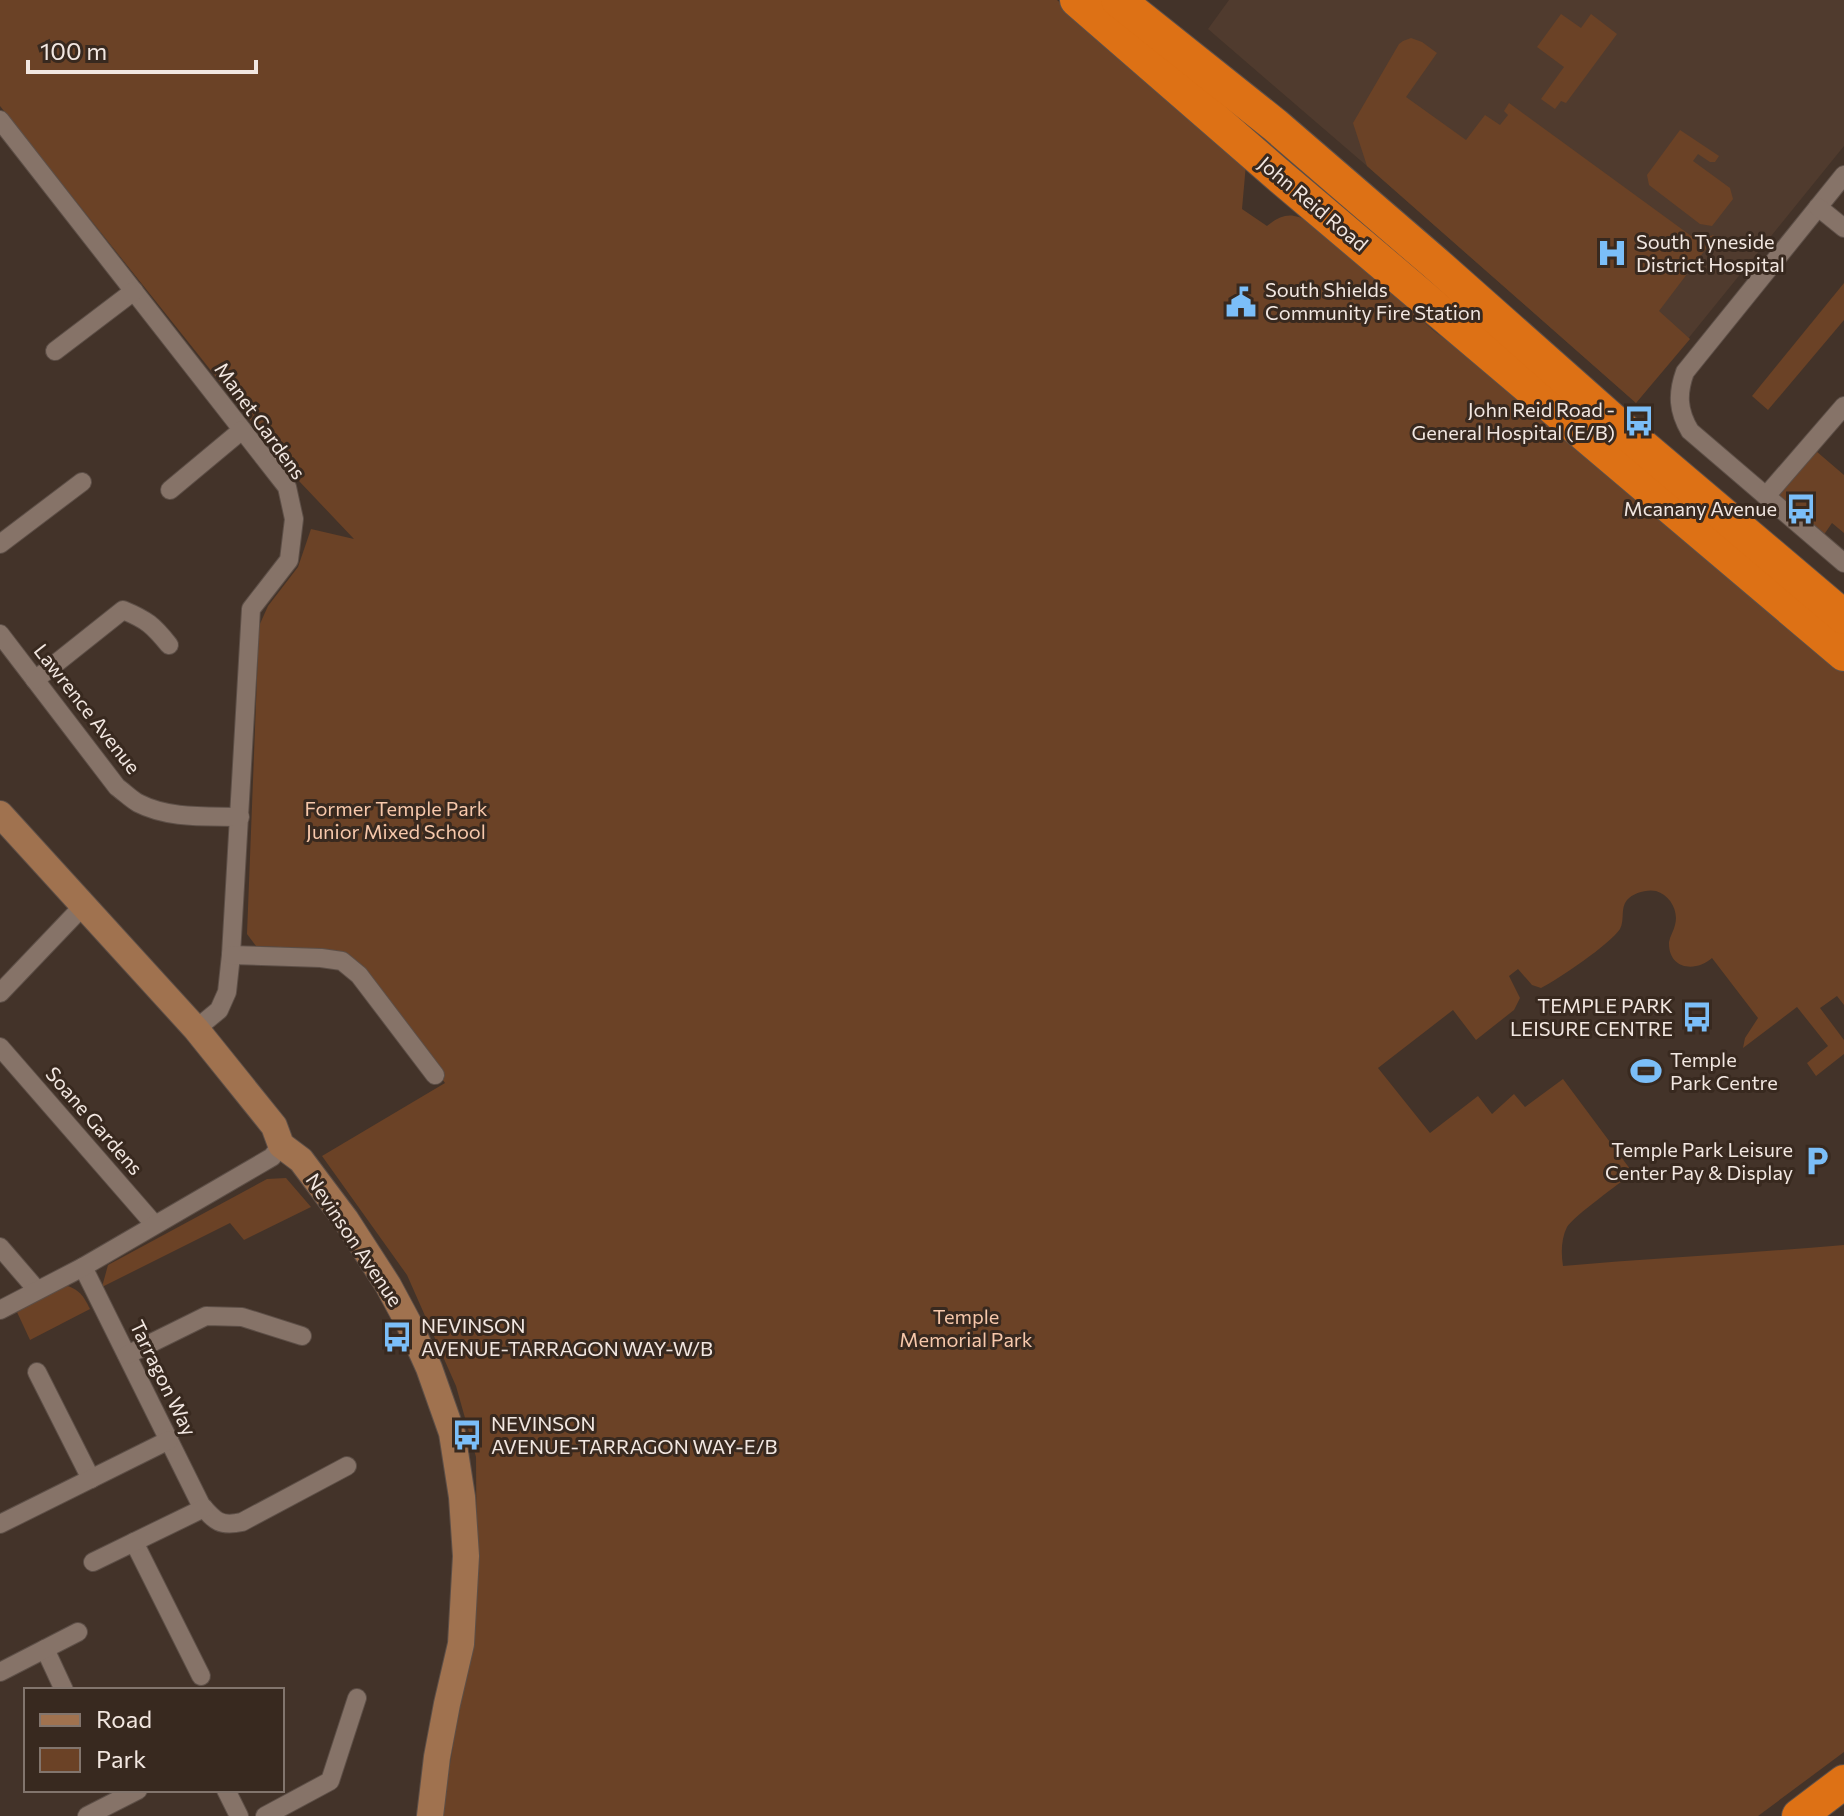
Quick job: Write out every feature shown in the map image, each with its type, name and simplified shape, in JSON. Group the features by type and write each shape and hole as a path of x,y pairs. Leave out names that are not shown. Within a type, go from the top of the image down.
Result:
{"highway":[{"name":"John Reid Road","path":"1077,0 1844,654"},
{"name":"John Reid Road","path":"1118,0 1275,125 1629,435 1844,617"},
{"path":"1808,1814 1844,1782"}],"street":[{"name":"Manet Gardens","path":"0,120 287,487 294,519 289,560 251,609 227,992 219,1010 196,1029"},
{"path":"1844,175 1685,372 1680,385 1680,409 1690,431 1844,563"},
{"path":"1818,207 1844,228"},
{"path":"55,351 134,291"},
{"path":"1766,496 1844,406"},
{"path":"170,490 242,430"},
{"path":"0,544 82,482"},
{"path":"35,680 123,610 143,618 169,645"},
{"name":"Lawrence Avenue","path":"0,634 117,787 138,802 162,811 240,817"},
{"name":"Nevinson Avenue","path":"0,814 196,1029 274,1126 281,1145 301,1160 346,1220 388,1285 429,1368 452,1433 462,1497 466,1556 461,1644 437,1757 430,1816"},
{"path":"0,993 84,905"},
{"path":"231,955 342,961 359,975 435,1075"},
{"name":"Soane Gardens","path":"0,1047 154,1224"},
{"path":"0,1310 83,1267 272,1157 281,1145"},
{"path":"0,1247 37,1290"},
{"name":"Tarragon Way","path":"83,1267 204,1508"},
{"path":"127,1355 206,1316 242,1317 302,1336"},
{"path":"37,1372 91,1479"},
{"path":"0,1524 169,1440"},
{"path":"93,1562 204,1508 213,1518 229,1525 242,1522 347,1466"},
{"path":"134,1542 201,1676"},
{"path":"0,1672 78,1632"},
{"path":"45,1649 63,1688"},
{"path":"265,1816 330,1781 357,1698"},
{"path":"87,1816 134,1792"},
{"path":"227,1792 239,1816"}],"shaded area":[{"name":"South Tyneside District Hospital","path":"1229,0 1844,0 1844,146 1636,403 1208,29"}],"green space":[{"name":"Temple Memorial Park","path":"0,0 1057,0 1246,164 1242,209 1267,226 1282,217 1292,216 1309,222 1378,277 1432,329 1463,350 1844,665 1844,1005 1837,996 1820,1008 1844,1040 1844,1054 1816,1076 1807,1063 1828,1046 1797,1007 1743,1048 1745,1038 1758,1018 1712,958 1691,967 1673,958 1669,942 1676,920 1674,909 1665,896 1649,891 1627,900 1620,929 1606,943 1541,988 1532,985 1518,969 1509,976 1520,998 1514,1010 1476,1040 1453,1010 1378,1068 1430,1133 1478,1096 1492,1114 1514,1094 1525,1107 1563,1079 1633,1173 1567,1227 1562,1246 1563,1266 1844,1245 1844,1752 1758,1816 444,1816 477,1598 476,1457 456,1386 407,1275 322,1156 445,1083 367,974 336,953 256,946 247,934 259,626 268,606 298,567 311,529 354,539 299,481 0,106"},
{"path":"1561,14 1581,28 1591,14 1617,34 1566,103 1561,101 1555,109 1541,99 1564,67 1537,47"},
{"path":"1411,38 1437,53 1406,97 1466,140 1485,115 1500,125 1508,115 1504,111 1509,103 1694,238 1715,237 1659,311 1690,339 1636,403 1367,166 1353,123 1399,44"},
{"path":"1680,130 1719,156 1715,162 1710,162 1698,154 1693,161 1730,188 1733,199 1712,226 1700,224 1649,185 1647,175"},
{"path":"1844,283 1844,320 1768,410 1752,396"},
{"path":"1816,451 1844,475 1844,533 1832,523 1823,536 1777,497"},
{"path":"286,1178 311,1207 244,1240 230,1223 102,1287 108,1265 267,1179"},
{"path":"64,1285 80,1293 90,1309 30,1340 17,1312"}],"place":[{"name":"South Tyneside District Hospital","path":"1612,253"},
{"name":"South Shields Community Fire Station","path":"1241,302"},
{"name":"John Reid Road - General Hospital (E/B)","path":"1639,421"},
{"name":"Mcanany Avenue","path":"1801,509"},
{"name":"TEMPLE PARK LEISURE CENTRE","path":"1697,1017"},
{"name":"Temple Park Centre","path":"1646,1071"},
{"name":"Temple Park Leisure Center Pay & Display","path":"1817,1161"},
{"name":"NEVINSON AVENUE-TARRAGON WAY-W/B","path":"397,1337"},
{"name":"NEVINSON AVENUE-TARRAGON WAY-E/B","path":"467,1435"}],"park label":[{"name":"Former Temple Park Junior Mixed School","path":"396,820"}]}
